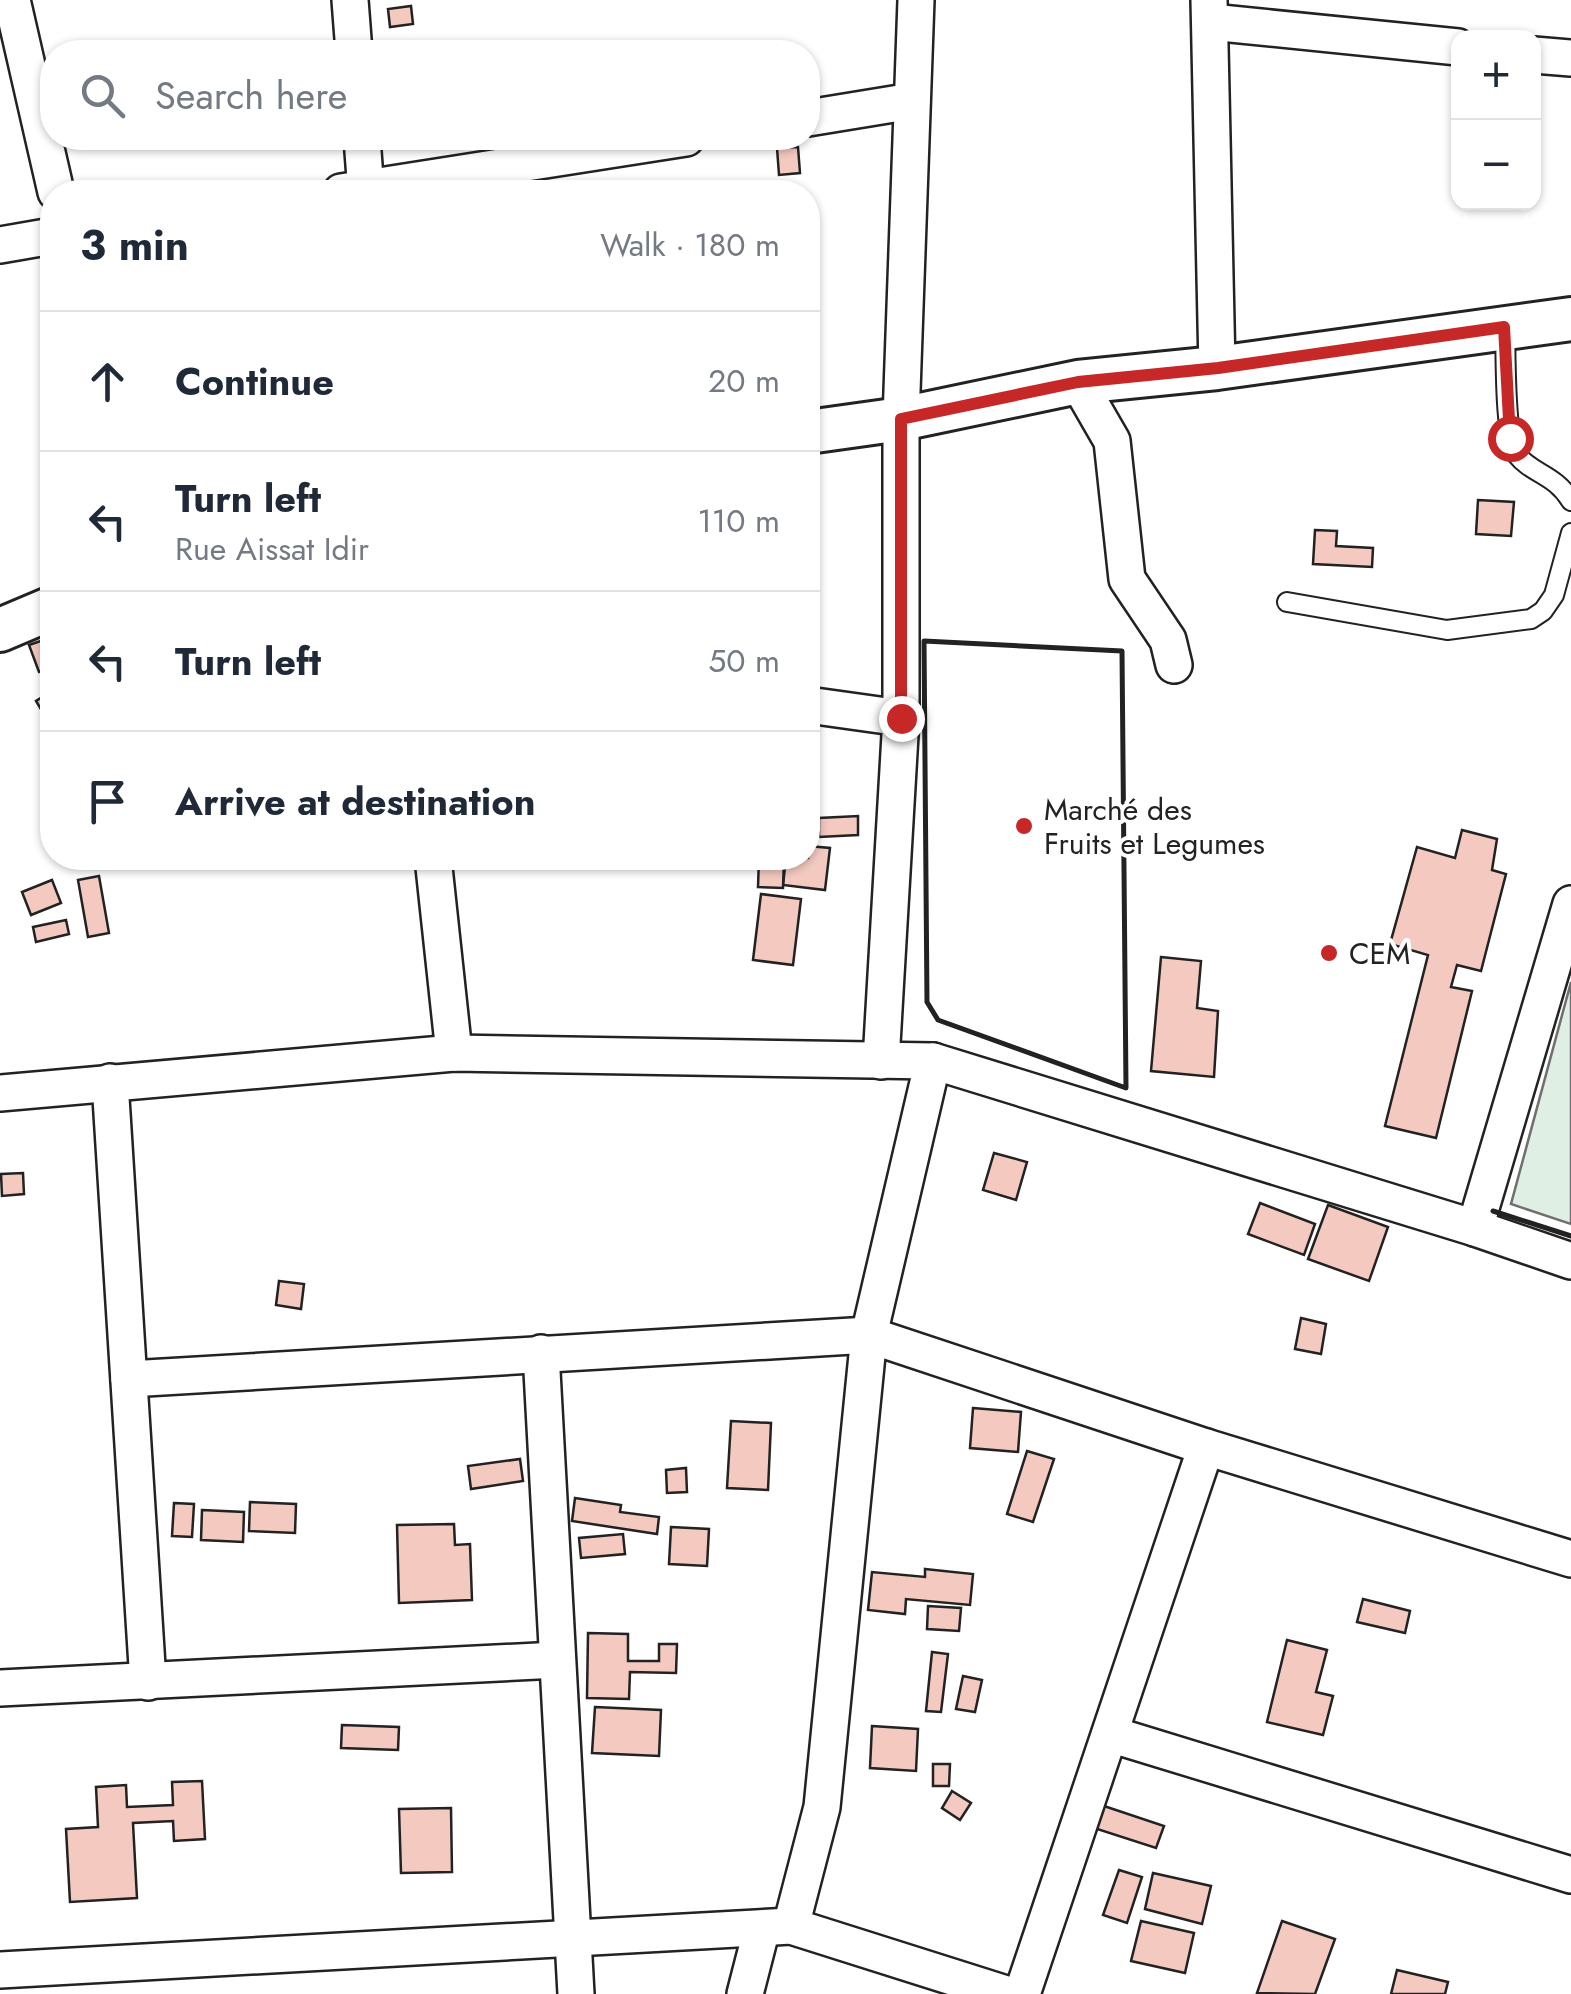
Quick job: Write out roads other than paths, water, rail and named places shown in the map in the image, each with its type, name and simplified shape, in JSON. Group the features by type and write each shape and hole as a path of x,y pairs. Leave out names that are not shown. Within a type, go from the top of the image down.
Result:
{"street":[{"path":"12,0 40,122"},
{"path":"350,0 353,40"},
{"path":"882,1060 901,718 901,419 916,0"},
{"path":"1218,368 1210,11 1451,46"},
{"path":"1541,55 1571,58"},
{"path":"820,116 912,101"},
{"path":"46,150 53,180"},
{"path":"359,180 361,150"},
{"path":"426,180 612,150"},
{"path":"0,245 40,238"},
{"path":"820,430 901,419 1078,382 1218,368 1571,319"},
{"path":"1078,382 1112,441 1128,578 1168,640 1174,665"},
{"path":"0,630 40,613"},
{"path":"820,707 901,718"},
{"path":"433,870 454,1053"},
{"path":"1475,1228 1571,904"},
{"path":"0,1092 454,1053 934,1061 1571,1261"},
{"path":"745,1994 777,1927 822,1808 869,1335 934,1061"},
{"path":"110,1082 148,1682"},
{"path":"129,1379 869,1335 1206,1447 1571,1559"},
{"path":"541,1352 576,1994"},
{"path":"1022,1994 1206,1447"},
{"path":"0,1688 557,1660"},
{"path":"1110,1734 1571,1876"},
{"path":"0,1970 170,1978 572,1938 777,1927 937,1984 1006,1994"}],"lane":[{"path":"1504,327 1510,438 1517,455 1561,484 1571,501"},
{"path":"1287,602 1447,630 1531,618 1543,611 1554,595 1571,532"}],"place":[{"name":"Marché des Fruits et Legumes","path":"1024,826"},
{"name":"CEM","path":"1329,953"}]}
